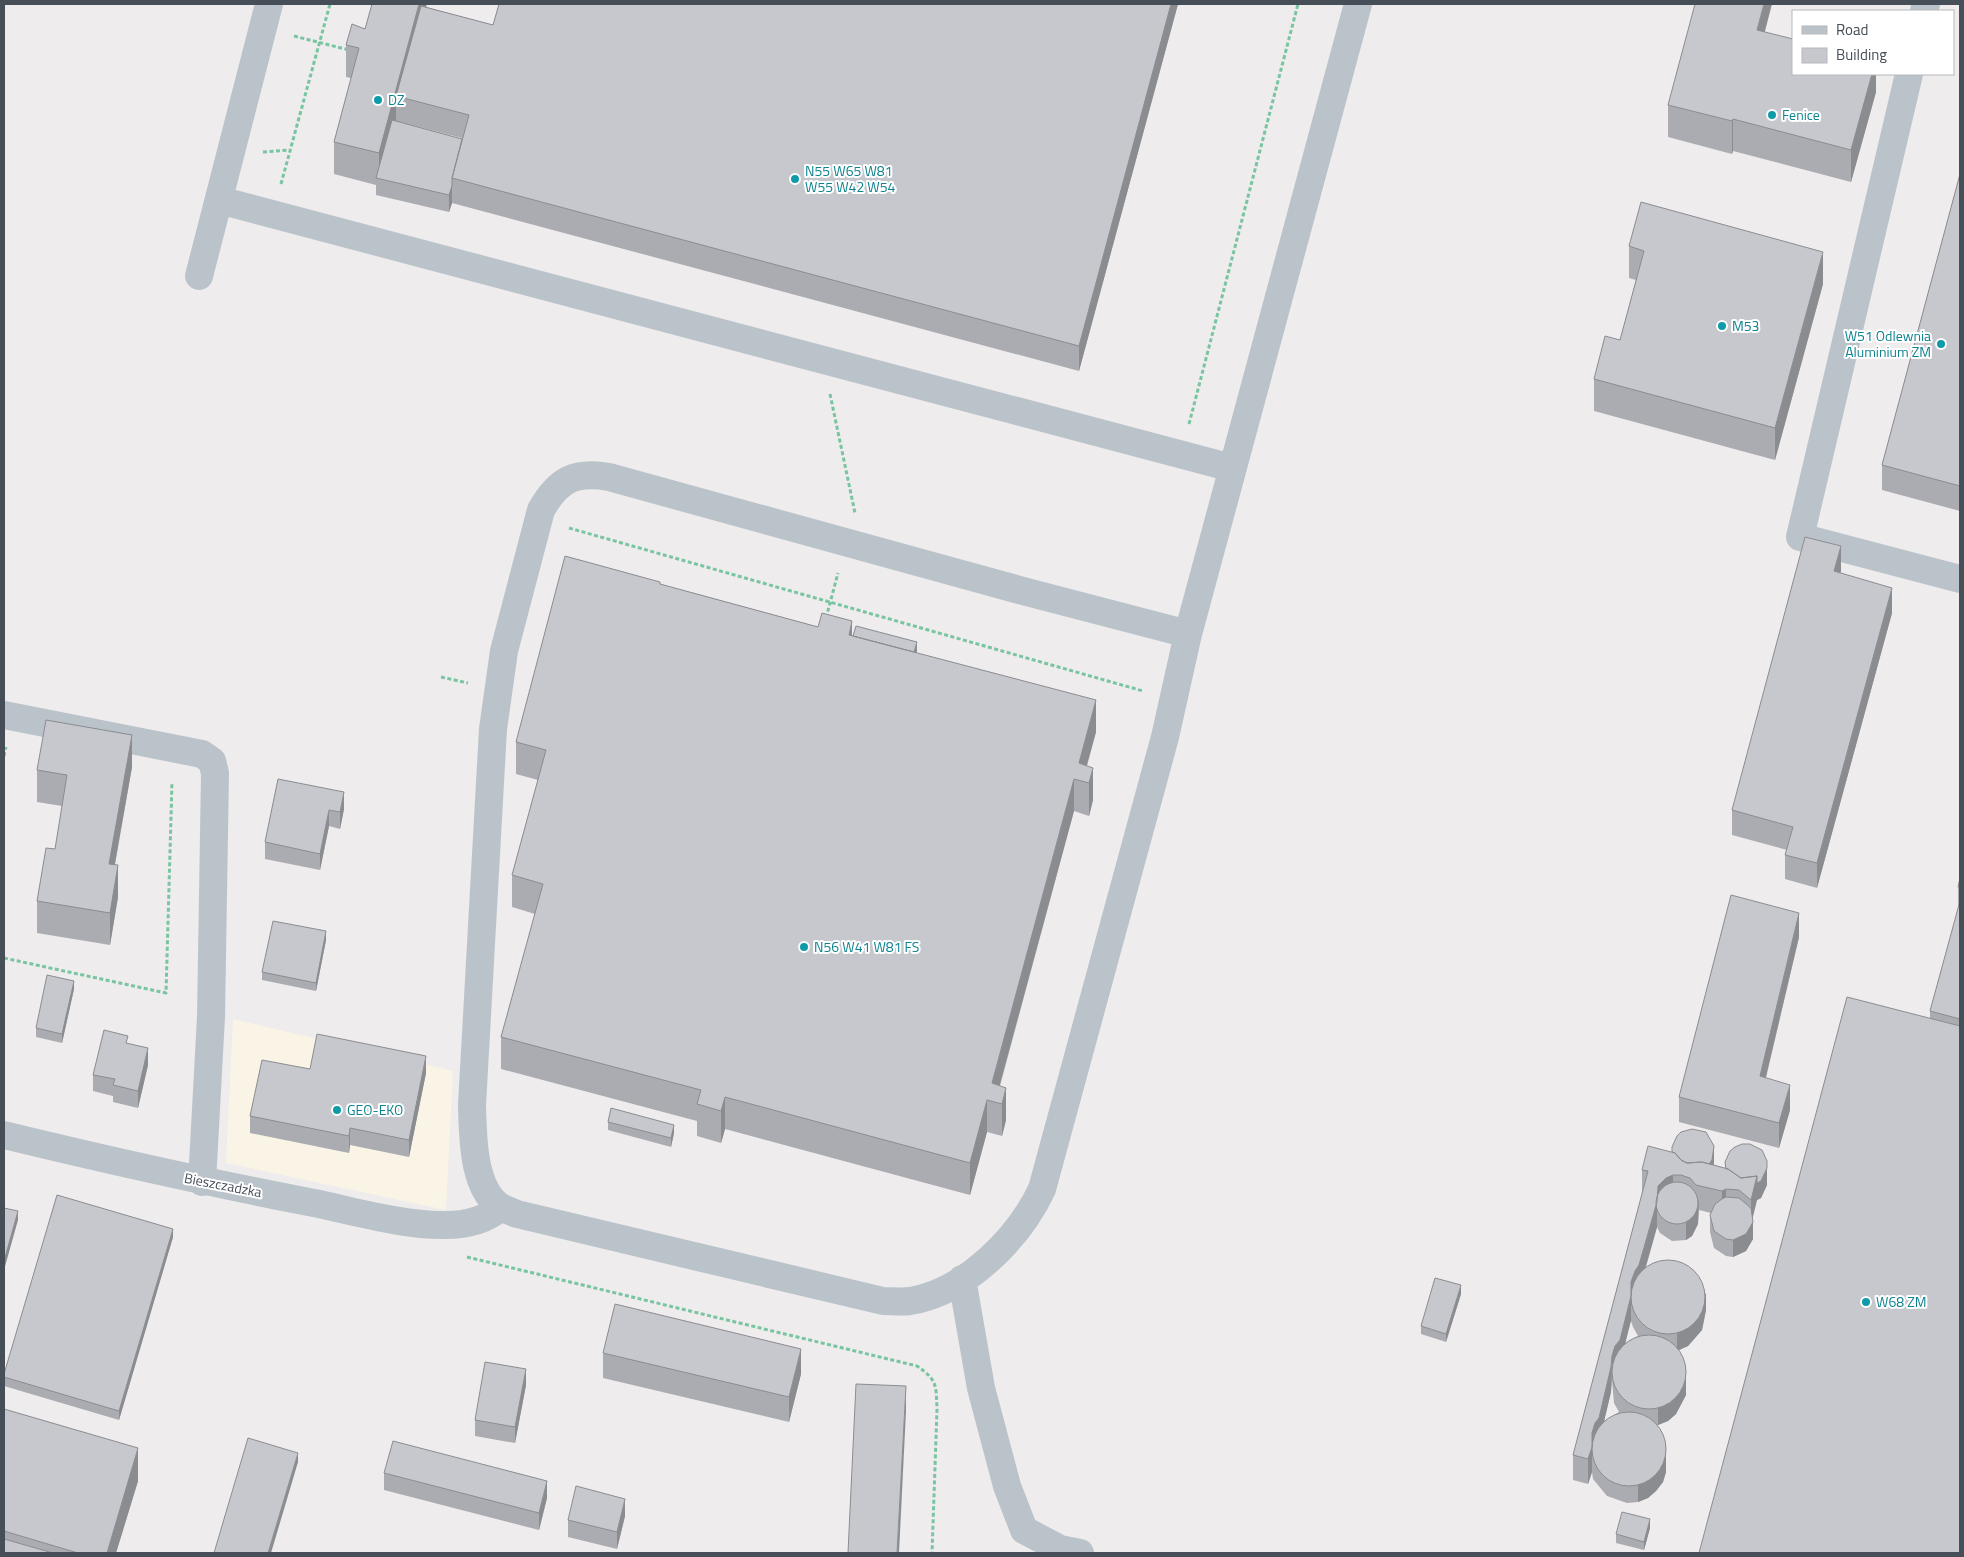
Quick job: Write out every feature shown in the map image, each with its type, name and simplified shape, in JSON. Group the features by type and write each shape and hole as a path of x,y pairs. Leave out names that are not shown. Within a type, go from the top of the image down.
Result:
{"street":[{"path":"1188,634 1023,591 609,477 594,474 577,476 562,483 550,494 541,510 504,651 493,729 473,1122 477,1167 491,1197 501,1207 517,1214 883,1301 910,1301 934,1294 962,1279 988,1260 1008,1239 1030,1211 1042,1189 1165,737 1188,634 1358,4"},
{"path":"199,276 266,15"},
{"path":"1909,75 1800,537 1960,579"},
{"path":"219,200 1232,468"},
{"path":"4,715 202,754 212,761 215,773 211,1017 202,1182"},
{"name":"Bieszczadzka","path":"4,1135 202,1182 408,1222 445,1225 485,1218 491,1216 501,1207"},
{"path":"962,1279 982,1388 1007,1486 1024,1530 1060,1549 1080,1553"}],"path":[{"path":"273,214 330,4"},
{"path":"1181,456 1298,4"},
{"path":"266,15 319,43 357,52"},
{"path":"256,153 290,150"},
{"path":"823,627 856,517 828,385 834,364"},
{"path":"562,526 1152,694"},
{"path":"4,756 7,742"},
{"path":"4,958 166,993 172,777"},
{"path":"458,1255 917,1366 931,1376 936,1387 937,1408 932,1553"}],"shaded area":[{"path":"233,1019 453,1071 446,1210 226,1163"}],"building":[{"name":"DZ","path":"372,4 419,4 379,153 334,142 359,48 346,45 352,24 365,29"},
{"name":"N55 W65 W81 W55 W42 W54","path":"499,4 1171,4 1079,346 452,178 469,115 396,96 421,6 493,25"},
{"name":"Fenice","path":"1695,4 1764,4 1757,30 1792,39 1792,75 1872,75 1851,150 1733,119 1732,121 1668,105"},
{"path":"392,120 462,139 449,195 376,178"},
{"name":"W51 Odlewnia Aluminium ZM","path":"1960,174 1960,486 1882,465"},
{"name":"M53","path":"1641,202 1823,252 1775,428 1594,379 1605,336 1620,340 1644,251 1629,246"},
{"path":"1805,537 1841,546 1834,571 1892,588 1817,863 1785,855 1793,827 1732,810"},
{"name":"N56 W41 W81 FS","path":"565,556 818,627 822,613 852,621 849,635 1096,700 1079,763 1093,768 1089,783 1074,779 992,1083 1006,1088 1002,1104 987,1100 970,1163 725,1097 721,1111 697,1104 701,1090 501,1037 543,884 512,875 546,750 516,742"},
{"path":"856,626 917,642 914,652 853,636"},
{"path":"46,720 132,735 109,864 118,865 110,913 37,901 46,848 55,849 67,775 37,770"},
{"path":"278,779 344,792 340,812 329,810 320,854 265,842"},
{"path":"1731,895 1799,913 1760,1076 1790,1085 1779,1123 1679,1097"},
{"path":"1960,901 1960,1019 1930,1011"},
{"path":"273,921 326,931 316,983 262,972"},
{"path":"47,975 74,981 62,1034 36,1028"},
{"name":"W68 ZM","path":"1847,997 1960,1026 1960,1553 1699,1553"},
{"path":"104,1030 128,1036 126,1043 148,1048 138,1091 113,1085 115,1079 93,1075"},
{"name":"GEO-EKO","path":"317,1034 426,1056 409,1140 350,1128 349,1136 250,1116 262,1060 310,1069"},
{"path":"611,1108 674,1125 671,1138 608,1122"},
{"path":"1692,1129 1706,1132 1714,1146 1712,1160 1709,1164 1702,1162 1687,1163 1672,1152 1677,1136 1681,1132"},
{"path":"1742,1144 1750,1144 1762,1150 1767,1161 1767,1168 1761,1181 1757,1183 1757,1176 1741,1178 1726,1169 1725,1162 1730,1151"},
{"path":"1648,1146 1675,1153 1681,1160 1687,1163 1702,1162 1728,1169 1741,1178 1757,1176 1751,1200 1739,1190 1726,1189 1722,1191 1696,1185 1690,1178 1681,1175 1673,1175 1666,1178 1658,1186 1657,1202 1639,1265 1631,1282 1631,1296 1620,1340 1615,1346 1612,1356 1599,1418 1595,1423 1592,1433 1592,1447 1588,1459 1573,1455 1648,1171 1642,1170"},
{"path":"1673,1182 1681,1182 1692,1188 1698,1203 1692,1218 1681,1224 1673,1224 1662,1218 1656,1207 1656,1199 1662,1188"},
{"path":"57,1195 173,1229 119,1411 4,1377"},
{"path":"1726,1197 1739,1198 1751,1208 1753,1222 1746,1234 1733,1240 1726,1239 1714,1231 1710,1215 1715,1204"},
{"path":"4,1208 18,1211 4,1261"},
{"path":"1661,1260 1675,1260 1689,1266 1699,1276 1705,1290 1705,1304 1699,1318 1689,1328 1675,1334 1661,1334 1647,1328 1637,1318 1631,1304 1631,1290 1637,1276 1647,1266"},
{"path":"1435,1278 1461,1285 1446,1334 1421,1326"},
{"path":"615,1304 801,1349 789,1397 603,1353"},
{"path":"1642,1335 1656,1335 1670,1341 1680,1351 1686,1365 1684,1386 1670,1403 1656,1409 1642,1409 1628,1403 1618,1393 1612,1379 1612,1365 1618,1351 1628,1341"},
{"path":"485,1362 526,1369 515,1427 475,1420"},
{"path":"856,1384 906,1386 897,1553 848,1553"},
{"path":"4,1409 138,1448 107,1553 78,1553 4,1531"},
{"path":"1622,1412 1636,1412 1650,1418 1660,1428 1666,1442 1666,1456 1660,1470 1650,1480 1636,1486 1622,1486 1608,1480 1598,1470 1592,1456 1592,1442 1598,1428 1608,1418"},
{"path":"248,1438 298,1453 268,1553 214,1553"},
{"path":"393,1441 547,1481 539,1513 384,1473"},
{"path":"576,1486 625,1499 617,1532 568,1520"},
{"path":"1622,1512 1650,1519 1644,1542 1616,1534"},
{"path":"4,1539 53,1553 4,1553"}],"place":[{"name":"DZ","path":"378,100"},
{"name":"Fenice","path":"1772,115"},
{"name":"N55 W65 W81 W55 W42 W54","path":"795,179"},
{"name":"M53","path":"1722,326"},
{"name":"W51 Odlewnia Aluminium ZM","path":"1941,344"},
{"name":"N56 W41 W81 FS","path":"804,947"},
{"name":"GEO-EKO","path":"337,1110"},
{"name":"W68 ZM","path":"1866,1302"}]}
